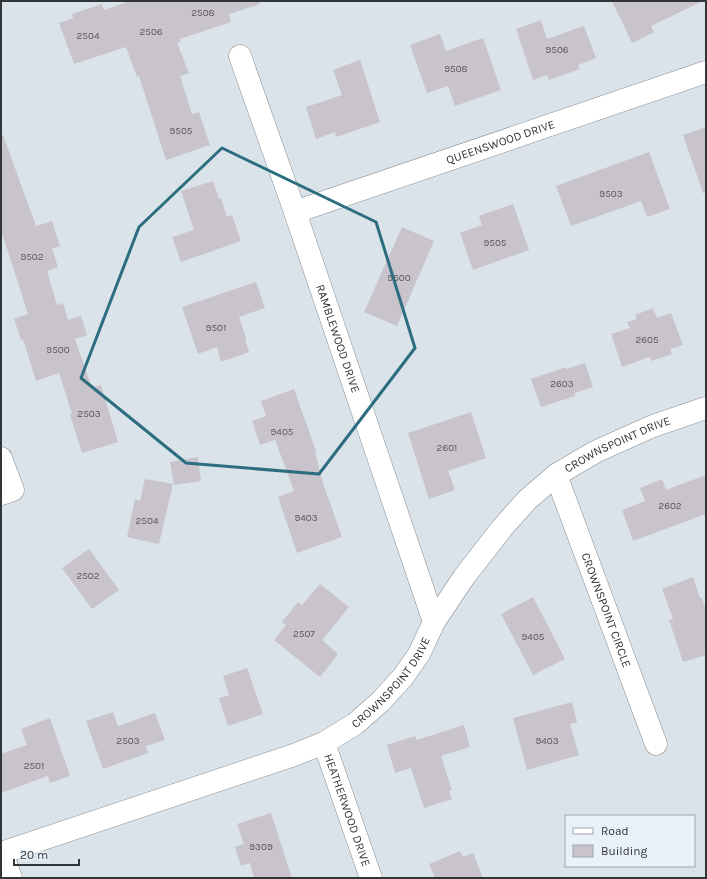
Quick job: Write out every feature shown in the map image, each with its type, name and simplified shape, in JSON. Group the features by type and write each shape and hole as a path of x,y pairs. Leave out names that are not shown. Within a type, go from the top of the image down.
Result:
{"street":[{"name":"RAMBLEWOOD DRIVE","path":"240,56 295,212 434,622"},
{"name":"QUEENSWOOD DRIVE","path":"295,212 706,72"},
{"name":"CROWNSPOINT DRIVE","path":"2,853 294,755 324,743 355,724 380,702 403,677 419,654 434,622 464,577 526,500 556,475 595,452 653,426 706,408"},
{"path":"1,458 7,492"},
{"name":"CROWNSPOINT CIRCLE","path":"556,475 656,744"},
{"name":"HEATHERWOOD DRIVE","path":"324,743 371,878"},
{"path":"2,853 10,878"}],"highlighted area":[{"path":"222,148 376,222 415,348 319,474 186,463 81,378 139,227"}],"building":[{"path":"130,1 259,1 260,4 229,14 231,22 180,39 181,42 177,43 189,73 180,76 192,114 199,112 210,145 166,160 139,76 137,77 126,47 74,64 59,23 73,18 72,14 102,4 104,10"},
{"path":"612,1 703,1 651,26 654,32 632,43"},
{"path":"541,20 547,39 584,26 596,58 578,65 580,69 549,80 547,75 533,80 516,29"},
{"path":"440,34 446,51 483,38 501,90 455,106 448,86 427,93 410,45"},
{"path":"360,60 380,122 336,137 335,132 316,139 306,107 342,95 333,70"},
{"path":"706,127 706,193 703,193 683,135"},
{"path":"3,135 36,226 52,221 60,246 52,249 58,267 47,271 57,305 63,303 68,320 81,316 87,335 75,339 92,388 101,385 118,442 82,453 59,373 36,381 23,339 21,340 14,319 28,314 1,230 1,136"},
{"path":"649,152 670,209 647,217 641,201 571,226 556,186"},
{"path":"213,181 219,199 221,198 227,217 232,215 241,241 181,262 172,237 194,230 181,191"},
{"path":"513,204 529,250 473,270 460,233 482,225 479,216"},
{"path":"402,227 434,241 397,326 364,312"},
{"path":"256,282 265,308 239,317 249,352 221,362 217,347 198,354 182,307"},
{"path":"653,308 657,318 671,313 683,345 670,349 672,354 664,357 651,361 649,357 622,367 611,334 630,328 627,322 637,319 635,315"},
{"path":"585,363 593,387 575,393 575,396 541,407 531,379 566,367 566,369"},
{"path":"294,389 316,451 323,483 342,537 297,553 278,497 294,491 275,440 260,445 252,421 266,416 261,401"},
{"path":"471,412 486,458 448,471 455,490 429,499 408,433"},
{"path":"198,457 201,481 174,485 170,462"},
{"path":"706,475 706,514 633,541 622,510 645,501 640,488 662,479 666,490"},
{"path":"145,479 173,484 159,544 127,537 135,499 140,501"},
{"path":"89,549 119,590 92,609 62,568"},
{"path":"693,577 706,610 706,655 683,662 669,620 673,619 662,589"},
{"path":"320,584 349,607 322,640 338,654 320,677 274,640 286,625 282,622 298,602 302,605"},
{"path":"533,597 565,659 533,675 501,614"},
{"path":"247,668 263,714 228,726 219,698 229,695 223,676"},
{"path":"572,702 577,722 570,724 579,755 527,770 513,718"},
{"path":"113,712 118,726 155,713 165,740 146,746 148,753 103,769 86,721"},
{"path":"50,718 70,776 50,783 48,776 1,793 1,754 27,745 21,729"},
{"path":"464,725 470,747 441,756 452,790 449,791 452,799 424,808 411,768 395,773 387,745 415,736 417,740"},
{"path":"271,813 292,878 254,878 250,863 241,866 235,847 244,844 237,824"},
{"path":"460,851 463,857 473,853 483,878 435,878 429,864"}]}
